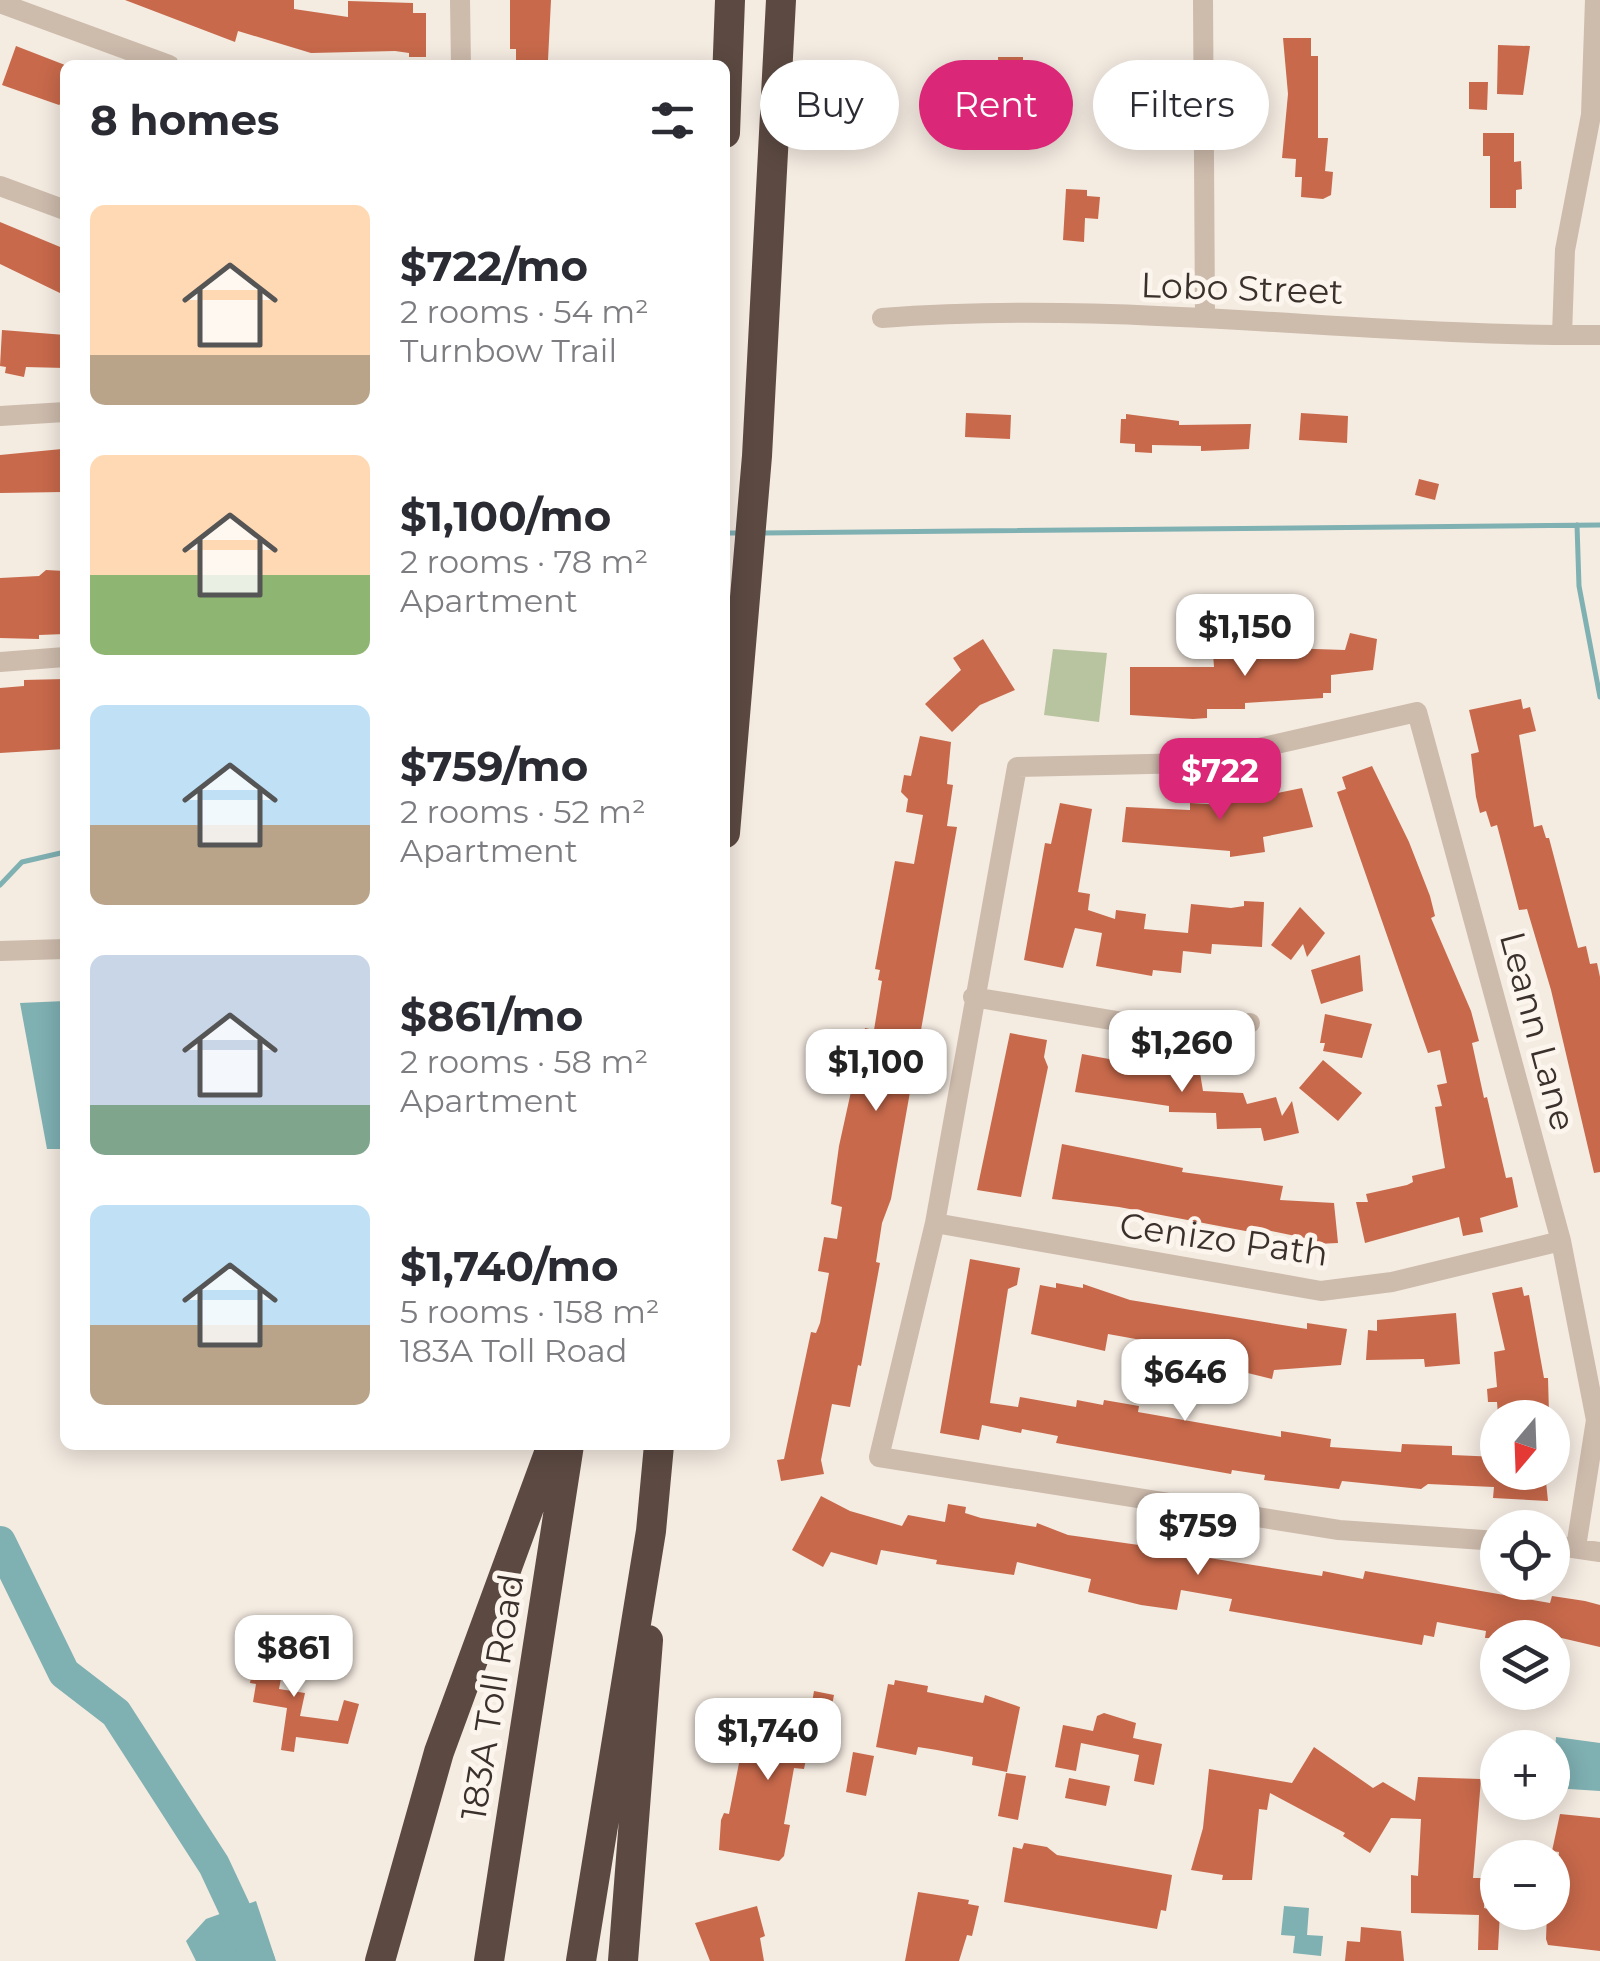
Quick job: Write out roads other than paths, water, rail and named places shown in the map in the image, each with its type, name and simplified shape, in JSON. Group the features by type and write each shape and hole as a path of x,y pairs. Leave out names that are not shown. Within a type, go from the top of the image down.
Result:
{"highway":[{"path":"728,60 730,0"},
{"path":"730,782 748,597 780,0"},
{"path":"380,1961 440,1752 550,1450"},
{"name":"183A Toll Road","path":"490,1961 567,1450"},
{"path":"581,1961 650,1531 658,1450"},
{"path":"623,1961 647,1690 650,1531"}],"street":[{"path":"460,0 461,60"},
{"path":"1203,0 1205,317"},
{"path":"1562,335 1565,250 1591,115 1594,0"},
{"path":"0,2 156,60"},
{"path":"0,186 60,208"},
{"name":"Lobo Street","path":"882,318 937,314 1205,317 1600,335"},
{"path":"0,416 60,412"},
{"path":"0,662 60,657"},
{"name":"Leann Lane","path":"973,997 1018,767 1193,764 1417,712 1562,1241 1596,1420 1576,1547"},
{"path":"0,950 60,950"},
{"path":"1250,1023 1141,1024 973,997 934,1223 879,1457 1339,1530 1480,1540"},
{"name":"Cenizo Path","path":"934,1223 1321,1291 1392,1282 1562,1241"},
{"path":"1570,1546 1600,1552"}],"water":[{"path":"60,1001 60,1149 47,1149 20,1003"},
{"path":"1570,1739 1600,1743 1600,1791 1570,1789"},
{"path":"256,1901 276,1961 196,1961 186,1941 206,1919"},
{"path":"1284,1906 1309,1908 1307,1935 1323,1936 1321,1956 1293,1953 1295,1936 1281,1935"}],"waterway":[{"path":"1577,525 1579,586 1600,697"},
{"path":"763,533 1600,525"},
{"path":"730,533 742,533"},
{"path":"0,885 22,862 60,853"},
{"path":"0,1542 64,1673 116,1713 214,1865 259,1961"}]}
